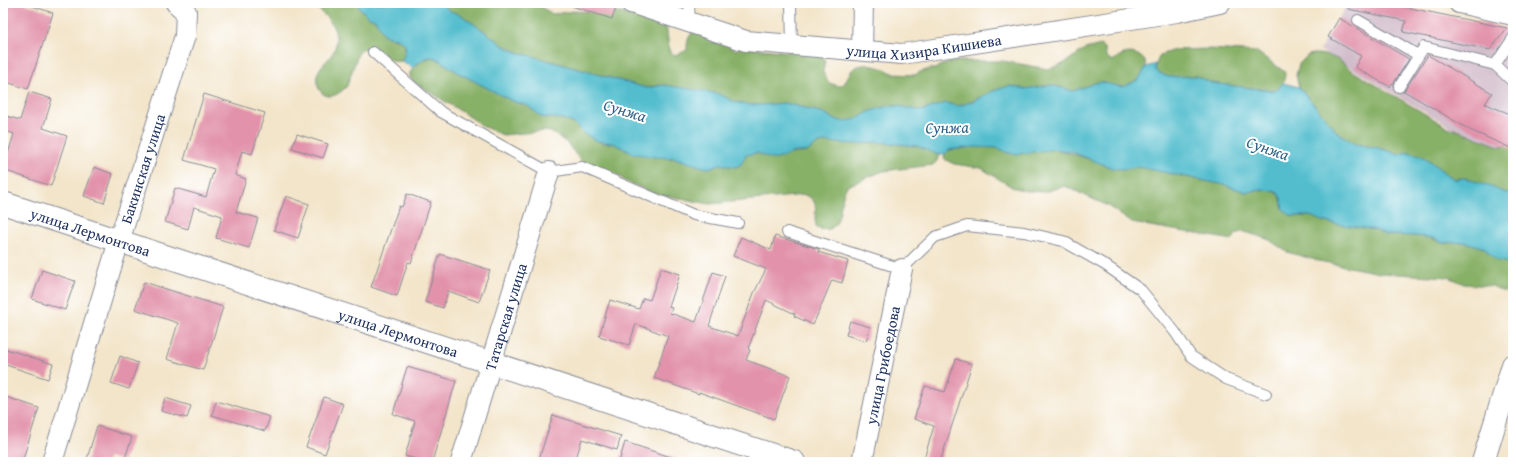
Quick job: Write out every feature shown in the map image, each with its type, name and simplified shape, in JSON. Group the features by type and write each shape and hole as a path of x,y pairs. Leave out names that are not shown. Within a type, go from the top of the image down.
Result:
{"street":[{"name":"улица Хизира Кишиева","path":"631,3 690,24 746,41 902,54 1177,12 1220,3"},
{"path":"862,50 863,3"},
{"path":"1459,3 1513,15"},
{"name":"Бакинская улица","path":"52,462 119,241 185,36 184,6"},
{"name":"Татарская улица","path":"461,462 549,172"},
{"name":"улица Лермонтова","path":"3,204 794,462"},
{"name":"улица Грибоедова","path":"862,462 902,269"},
{"path":"1483,462 1513,365"}],"lane":[{"path":"689,3 690,24"},
{"path":"791,3 792,45"},
{"path":"1358,20 1418,55"},
{"path":"1494,66 1513,38"},
{"path":"1399,87 1424,47 1494,66 1513,82"},
{"path":"373,52 442,112 549,172 582,167 694,215 738,223"},
{"path":"787,232 902,269 935,237 967,226 1024,232 1063,242 1105,265 1140,290 1175,332 1191,356 1226,379 1266,394"}],"shaded area":[{"path":"1346,3 1386,3 1513,30 1513,156 1466,136 1320,50 1345,8"}],"green space":[{"path":"311,3 356,3 366,15 376,20 388,37 402,41 405,50 402,61 397,62 390,60 375,49 362,49 358,54 347,86 335,95 326,96 318,87 317,75 319,70 332,54 336,44 336,37 333,26"},
{"path":"441,3 539,3 544,9 553,14 574,11 622,13 637,17 656,11 666,23 669,50 672,54 677,55 687,50 688,39 695,30 704,34 711,42 727,44 736,50 740,47 823,55 825,61 823,72 829,83 839,86 844,84 855,67 866,64 885,69 894,74 915,75 955,61 1003,61 1048,69 1063,64 1085,49 1101,45 1105,49 1105,53 1109,59 1113,61 1121,55 1129,53 1141,57 1145,61 1146,67 1138,80 1122,87 1095,83 1073,91 1051,85 1025,89 1009,86 993,91 962,105 957,106 946,103 921,111 899,106 888,106 871,111 856,119 845,122 834,119 824,113 785,103 751,105 735,102 714,93 659,85 647,88 517,52 502,45 461,15 450,11"},
{"path":"1211,49 1257,52 1285,72 1282,83 1279,88 1274,91 1211,83 1196,76 1169,77 1159,73 1155,69 1160,55 1174,50"},
{"path":"1314,54 1338,59 1349,69 1447,127 1496,145 1502,146 1513,143 1513,194 1506,193 1471,180 1460,178 1455,179 1420,155 1409,152 1399,154 1355,144 1337,132 1299,87 1296,75 1299,64 1308,55"},
{"path":"431,57 436,58 459,73 512,101 528,106 546,118 557,117 575,124 583,133 602,143 613,143 665,158 675,158 709,168 720,164 736,167 741,164 746,155 757,153 767,157 806,152 819,143 825,142 889,142 917,146 939,155 937,161 933,165 883,171 847,186 836,223 832,228 826,230 817,228 814,201 805,195 710,204 653,193 625,181 616,174 589,166 580,160 566,142 551,132 545,131 503,135 482,126 414,82 410,77 410,72 421,61"},
{"path":"979,146 998,148 1008,153 1056,149 1123,169 1139,167 1225,185 1246,192 1263,190 1273,191 1278,193 1282,204 1291,216 1310,216 1325,222 1376,230 1380,233 1428,237 1443,243 1465,242 1485,248 1490,254 1502,260 1513,261 1513,293 1502,291 1492,286 1464,284 1449,277 1380,273 1319,261 1287,252 1268,239 1245,232 1240,232 1235,235 1233,240 1132,223 1108,206 1065,186 1043,192 1026,191 1012,187 981,168 954,164 944,159 945,154 949,150"}],"water":[{"name":"Сунжа","path":"356,3 441,3 450,11 461,15 502,45 517,52 647,88 664,85 703,91 719,94 735,102 751,105 785,103 824,113 834,119 845,122 856,119 871,111 888,106 899,106 921,111 946,103 957,106 962,105 993,91 1009,86 1025,89 1051,85 1073,91 1101,82 1122,87 1138,80 1146,67 1156,64 1155,69 1159,73 1169,77 1196,76 1211,83 1274,91 1283,83 1299,87 1337,132 1355,144 1399,154 1409,152 1420,155 1455,179 1466,178 1506,193 1513,194 1513,261 1504,262 1497,260 1490,256 1485,248 1465,242 1443,243 1433,238 1385,235 1376,230 1325,222 1310,216 1291,216 1283,209 1281,198 1278,193 1273,191 1263,190 1246,192 1225,185 1139,167 1123,169 1112,168 1072,152 1056,149 1018,154 1008,153 998,148 974,147 949,150 945,154 939,155 917,146 878,142 856,144 825,142 819,143 806,152 795,152 777,159 772,159 757,153 746,155 741,164 736,167 720,164 709,168 675,158 654,157 632,153 613,143 597,141 583,133 575,124 563,119 541,117 528,106 512,101 459,73 436,58 425,58 412,68 402,61 406,48 404,43 397,38 388,37 383,34 376,20 366,15"}],"building":[{"path":"3,3 23,3 53,13 28,89 3,81"},
{"path":"573,3 618,3 612,19 572,6"},
{"path":"1349,3 1386,3 1507,28 1490,50 1403,32 1406,21 1348,9"},
{"path":"1339,18 1409,59 1390,87 1355,67 1361,56 1328,37"},
{"path":"1428,55 1492,93 1485,104 1513,115 1513,149 1470,130 1404,91"},
{"path":"29,92 52,99 43,128 67,136 51,186 3,170 14,134 3,130 3,115 20,120"},
{"path":"204,94 265,113 252,154 242,151 235,175 246,179 236,212 258,218 249,248 216,238 222,216 194,207 188,229 165,222 175,188 206,197 214,169 184,160"},
{"path":"297,134 328,144 323,158 292,148"},
{"path":"94,167 113,174 104,203 84,196"},
{"path":"407,194 431,202 411,263 408,262 397,296 371,287 399,206 402,207"},
{"path":"286,196 309,204 298,238 274,230"},
{"path":"775,236 819,249 818,252 848,261 842,283 832,280 813,325 794,316 795,314 766,300 748,349 750,350 746,360 790,376 774,419 699,392 699,394 654,378 668,336 636,324 629,345 599,336 610,300 639,309 643,298 650,300 661,268 680,274 669,307 672,308 670,313 696,322 713,272 725,276 709,326 738,336 754,293 766,269 733,256 741,237 771,250"},
{"path":"440,254 490,270 479,302 448,291 443,308 425,302"},
{"path":"42,270 75,281 65,310 32,299"},
{"path":"144,282 223,307 203,370 167,359 178,323 135,309"},
{"path":"850,321 870,327 866,341 846,335"},
{"path":"3,348 53,364 48,379 3,364"},
{"path":"120,356 138,363 129,389 111,383"},
{"path":"956,359 972,364 940,462 923,462 934,426 914,419 925,386 945,392"},
{"path":"407,367 456,381 432,462 405,456 415,421 393,414"},
{"path":"3,396 39,408 22,462 3,462"},
{"path":"324,397 343,404 325,454 306,447"},
{"path":"165,398 191,406 187,418 161,411"},
{"path":"216,401 270,417 265,431 212,415"},
{"path":"553,415 621,436 617,450 582,439 575,462 538,462"},
{"path":"97,426 132,437 124,461 109,457 107,462 86,462"},
{"path":"625,442 677,459 676,462 619,462"}]}
